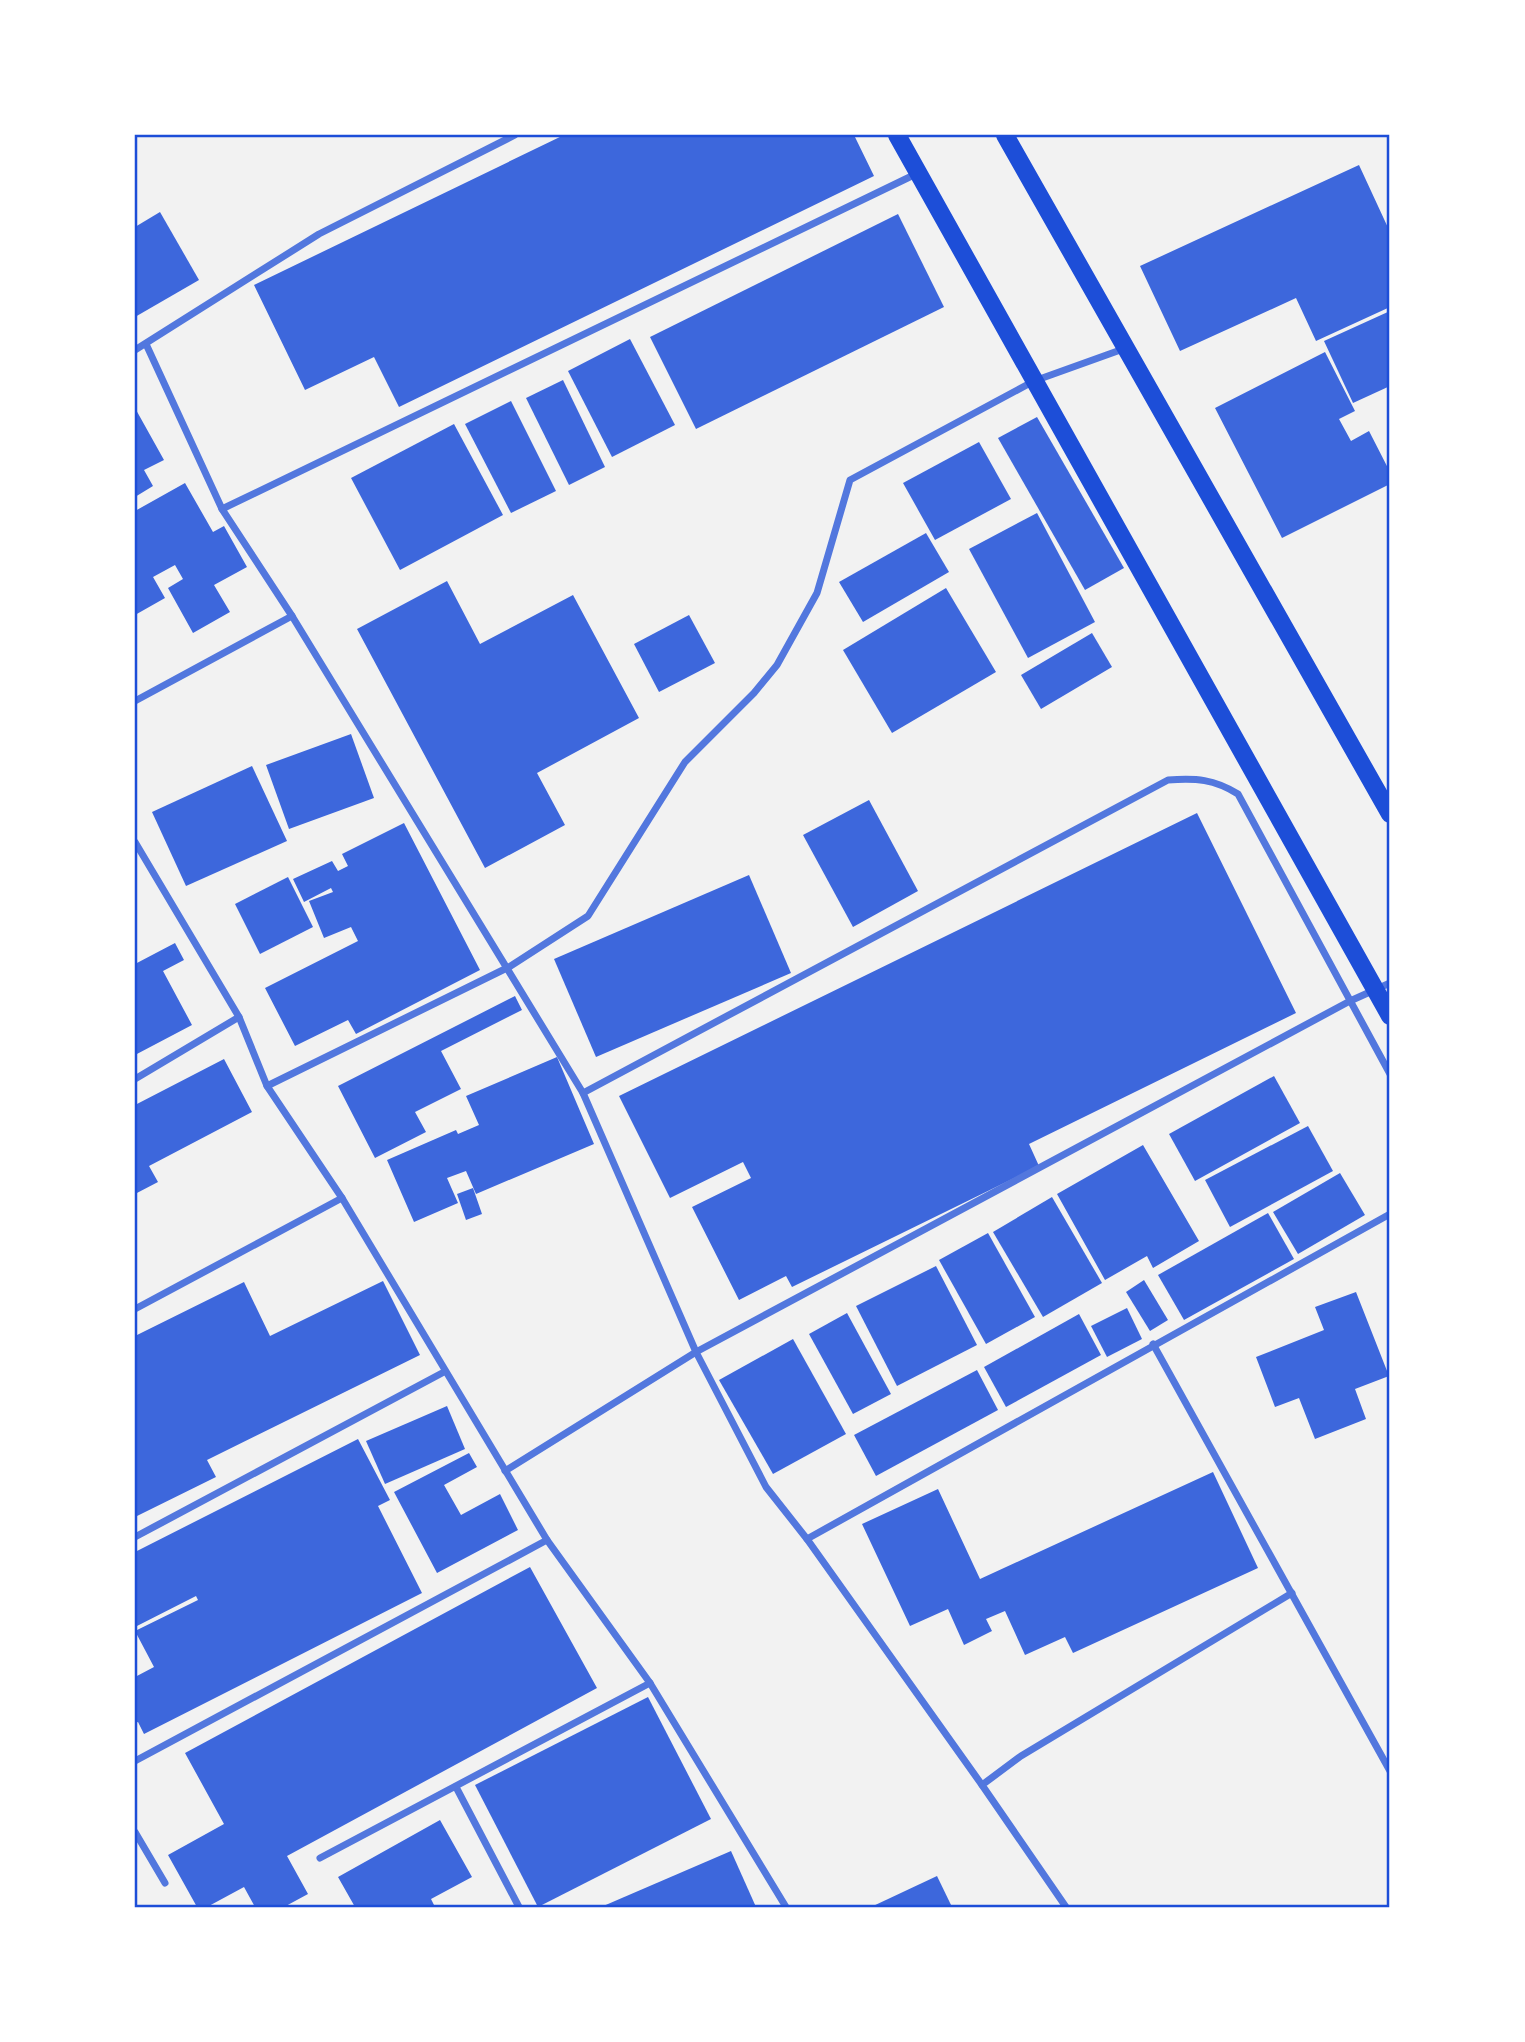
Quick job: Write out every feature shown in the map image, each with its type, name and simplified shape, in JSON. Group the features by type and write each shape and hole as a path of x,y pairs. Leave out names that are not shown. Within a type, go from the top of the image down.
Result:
{"main road":[{"path":"897,135 1034,381 1383,987 1390,1016"},
{"path":"1005,135 1390,814"}],"street":[{"path":"135,350 319,234 498,138 515,135"},
{"path":"222,509 918,173"},
{"path":"146,344 222,509 292,616 509,967 583,1093 696,1352 766,1487 807,1539 1066,1907"},
{"path":"267,1086 509,967 588,916 685,762 754,693 777,665 817,593 850,480 1034,381 1126,348"},
{"path":"135,701 292,616"},
{"path":"583,1093 1168,780 1202,777 1222,784 1238,794 1390,1074"},
{"path":"135,842 138,853 239,1017 267,1086 342,1198 547,1541 650,1683 786,1907"},
{"path":"505,1471 696,1352 1350,1001 1383,987"},
{"path":"135,1079 239,1017"},
{"path":"135,1309 342,1198"},
{"path":"807,1539 1390,1214"},
{"path":"1153,1344 1390,1771"},
{"path":"135,1536 444,1372"},
{"path":"135,1761 547,1541"},
{"path":"982,1785 1021,1756 1292,1593"},
{"path":"320,1858 650,1683"},
{"path":"456,1787 519,1907"},
{"path":"135,1832 165,1883"}],"building":[{"path":"564,135 854,135 874,176 399,407 374,357 305,390 254,285"},
{"path":"1359,165 1390,232 1390,307 1316,341 1296,298 1180,351 1140,266"},
{"path":"160,212 199,280 135,317 135,227"},
{"path":"898,214 944,307 696,429 650,337"},
{"path":"1390,311 1390,386 1353,403 1324,341"},
{"path":"630,339 675,425 612,457 568,371"},
{"path":"1325,352 1355,411 1339,419 1351,441 1369,431 1390,472 1390,484 1282,538 1215,408"},
{"path":"563,380 605,467 569,485 526,398"},
{"path":"511,401 556,491 511,513 465,424"},
{"path":"135,408 164,460 144,470 153,486 135,497"},
{"path":"1037,417 1124,568 1085,590 998,438"},
{"path":"454,424 503,515 400,570 351,478"},
{"path":"979,442 1011,499 935,540 903,483"},
{"path":"185,483 213,532 224,526 247,567 214,585 230,612 193,633 168,588 183,579 175,565 153,577 165,598 135,615 135,511"},
{"path":"1037,513 1095,622 1028,658 969,549"},
{"path":"926,533 949,572 863,622 839,582"},
{"path":"447,581 480,644 573,595 639,718 537,773 565,825 485,868 357,629"},
{"path":"946,588 996,672 892,733 843,650"},
{"path":"689,615 715,663 659,692 634,644"},
{"path":"1092,633 1112,667 1041,709 1021,675"},
{"path":"351,734 374,798 289,829 266,765"},
{"path":"252,766 287,841 186,886 152,812"},
{"path":"869,800 918,891 853,927 803,835"},
{"path":"1197,813 1296,1013 1029,1144 1039,1166 792,1287 786,1276 739,1300 692,1207 751,1178 743,1162 670,1198 619,1096"},
{"path":"404,823 480,970 356,1034 348,1020 295,1046 265,988 358,941 351,927 324,938 309,901 333,892 331,888 304,902 293,879 332,861 338,871 348,866 342,854"},
{"path":"749,875 791,973 596,1057 554,959"},
{"path":"288,877 313,927 260,954 235,904"},
{"path":"175,943 184,960 163,971 192,1025 135,1055 135,964"},
{"path":"515,996 522,1010 441,1051 461,1089 415,1112 426,1132 375,1158 338,1086"},
{"path":"557,1057 594,1144 476,1194 466,1171 447,1178 458,1203 414,1222 387,1160 456,1130 458,1134 479,1125 466,1096"},
{"path":"224,1059 252,1112 149,1166 158,1182 135,1194 135,1105"},
{"path":"1274,1076 1300,1123 1195,1181 1169,1134"},
{"path":"1308,1126 1333,1171 1230,1227 1205,1180"},
{"path":"1143,1145 1199,1241 1153,1268 1147,1256 1105,1280 1057,1194"},
{"path":"1340,1173 1365,1215 1298,1254 1273,1212"},
{"path":"473,1188 482,1214 466,1220 457,1194"},
{"path":"1052,1197 1102,1283 1043,1317 993,1232"},
{"path":"1268,1213 1294,1259 1184,1320 1158,1275"},
{"path":"988,1233 1035,1317 986,1344 939,1260"},
{"path":"936,1266 977,1345 897,1386 856,1306"},
{"path":"1144,1280 1168,1320 1150,1331 1126,1292"},
{"path":"383,1281 420,1355 207,1460 216,1477 135,1517 135,1336 244,1282 270,1336"},
{"path":"1356,1292 1389,1376 1355,1389 1366,1419 1315,1439 1299,1398 1275,1407 1256,1357 1324,1330 1315,1307"},
{"path":"1127,1308 1142,1339 1107,1357 1091,1326"},
{"path":"847,1313 891,1394 853,1414 809,1334"},
{"path":"1079,1314 1101,1355 1006,1407 984,1367"},
{"path":"793,1339 846,1434 773,1474 719,1380"},
{"path":"977,1370 998,1410 876,1476 854,1435"},
{"path":"447,1406 465,1449 385,1484 366,1441"},
{"path":"358,1439 390,1500 378,1506 422,1593 144,1734 138,1722 135,1723 135,1677 154,1667 135,1631 198,1600 196,1596 135,1627 135,1552"},
{"path":"469,1453 477,1467 444,1485 461,1515 500,1494 518,1530 437,1573 394,1492"},
{"path":"1213,1472 1258,1568 1073,1653 1065,1637 1025,1655 1005,1611 986,1619 992,1631 964,1645 948,1609 910,1626 862,1524 938,1489 980,1579"},
{"path":"530,1567 597,1688 287,1856 308,1894 284,1907 255,1907 244,1887 207,1907 197,1907 168,1855 224,1824 185,1753"},
{"path":"648,1697 711,1819 538,1907 475,1785"},
{"path":"440,1820 472,1877 431,1899 435,1907 355,1907 338,1877"},
{"path":"731,1851 756,1907 601,1907"},
{"path":"937,1876 952,1907 871,1907"}]}
